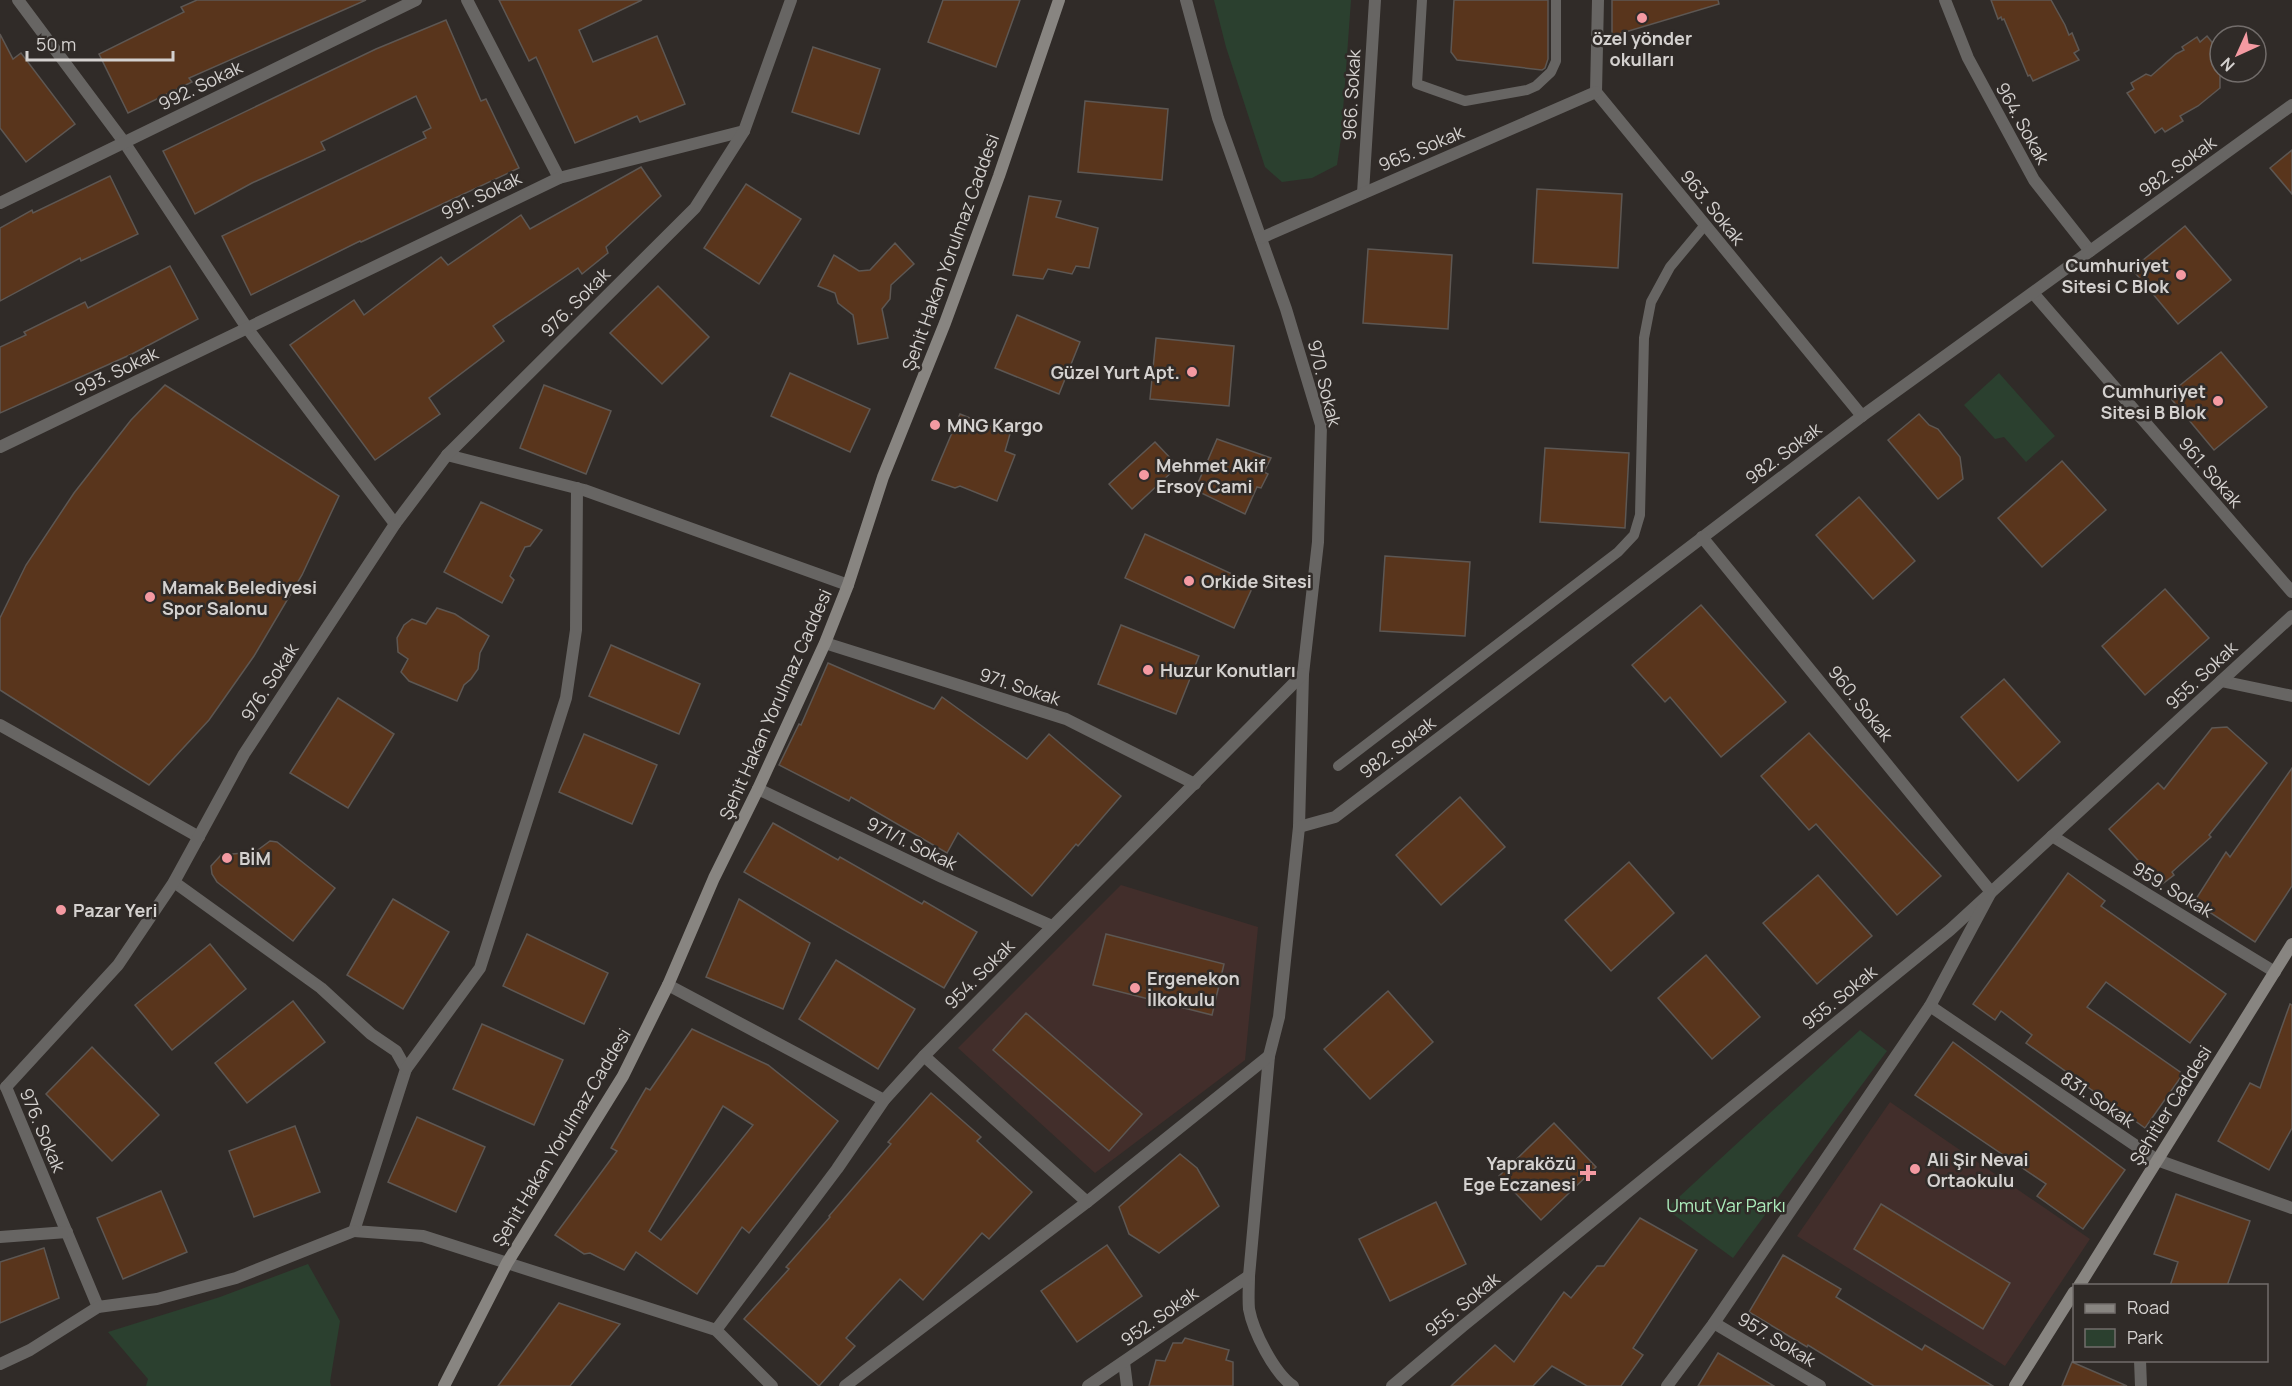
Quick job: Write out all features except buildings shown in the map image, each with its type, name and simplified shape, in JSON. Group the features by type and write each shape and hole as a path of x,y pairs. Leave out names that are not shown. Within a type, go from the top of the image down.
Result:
{"street":[{"path":"18,0 124,142 247,328 395,524"},
{"name":"992. Sokak","path":"0,203 416,0"},
{"path":"467,0 559,178"},
{"name":"976. Sokak","path":"98,1307 3,1086 118,964 174,882 244,754 395,524 447,455 695,208 744,131 791,0"},
{"name":"Şehit Hakan Yorulmaz Caddesi","path":"444,1386 507,1263 623,1076 668,985 714,878 825,643 848,585 883,477 952,302 1059,0"},
{"name":"970. Sokak","path":"1186,0 1218,118 1286,309 1321,425 1318,542 1303,674 1299,827 1279,1017 1269,1056 1249,1276 1249,1309 1266,1354 1285,1381 1293,1386"},
{"name":"966. Sokak","path":"1364,193 1375,0"},
{"path":"1596,92 1598,0"},
{"name":"964. Sokak","path":"1945,0 1968,58 2034,180 2090,251"},
{"name":"965. Sokak","path":"1261,238 1596,92"},
{"name":"963. Sokak","path":"1596,92 1862,416"},
{"name":"982. Sokak","path":"1299,827 1335,817 1862,416 2292,105"},
{"name":"991. Sokak","path":"247,328 559,178 744,131"},
{"name":"961. Sokak","path":"2032,292 2292,592"},
{"name":"993. Sokak","path":"0,447 247,328"},
{"path":"447,455 577,488 848,585"},
{"path":"354,1231 406,1069 480,968 566,698 576,630 577,488"},
{"name":"960. Sokak","path":"1702,537 1991,892"},
{"name":"955. Sokak","path":"1392,1386 1950,930 2292,616"},
{"name":"971. Sokak","path":"825,643 1066,719 1196,784"},
{"name":"954. Sokak","path":"716,1330 837,1169 884,1100 924,1056 1303,674"},
{"path":"2221,681 2292,696"},
{"path":"0,725 199,837"},
{"name":"971/1. Sokak","path":"758,789 942,877 1052,926"},
{"name":"959. Sokak","path":"2052,836 2275,972"},
{"path":"174,882 321,988 371,1034 396,1051 406,1069"},
{"path":"1667,1386 1714,1323 1930,1006 1991,892"},
{"name":"Şehitler Caddesi","path":"2083,1283 2292,944"},
{"path":"668,985 884,1100"},
{"name":"831. Sokak","path":"1930,1006 2157,1160 2292,1208"},
{"path":"924,1056 1087,1202"},
{"path":"845,1386 1087,1202 1269,1056"},
{"path":"0,1364 30,1350 98,1307 157,1299 236,1278 354,1231 423,1236 716,1330 772,1386"},
{"path":"0,1237 67,1232"},
{"name":"952. Sokak","path":"1088,1386 1249,1276"},
{"path":"2015,1386 2073,1294"},
{"name":"957. Sokak","path":"1714,1323 1820,1386"},
{"path":"1124,1362 1127,1386"},
{"path":"2140,1362 2141,1386"}],"lane":[{"path":"1422,0 1417,84 1465,101 1527,90 1545,80 1556,61 1556,0"},
{"path":"1338,766 1618,552 1634,535 1640,515 1644,338 1651,302 1670,267 1705,225"}],"shaded area":[{"name":"Ergenekon İlkokulu","path":"1121,885 1258,927 1245,1060 1095,1173 958,1048"},
{"name":"Ali Şir Nevai Ortaokulu","path":"1890,1102 2090,1239 2005,1366 1797,1236"}],"green space":[{"path":"1214,0 1351,0 1337,165 1312,178 1282,182 1265,167 1226,47"},
{"path":"1999,373 2055,436 2026,462 2004,437 1995,439 1964,405"},
{"name":"Umut Var Parkı","path":"1860,1030 1887,1051 1733,1258 1666,1209"},
{"path":"308,1264 340,1321 331,1386 146,1386 148,1379 108,1332 220,1297"}],"place":[{"name":"özel yönder okulları","path":"1642,18"},
{"name":"Cumhuriyet Sitesi C Blok","path":"2181,275"},
{"name":"Güzel Yurt Apt.","path":"1192,372"},
{"name":"Cumhuriyet Sitesi B Blok","path":"2218,401"},
{"name":"MNG Kargo","path":"935,425"},
{"name":"Mehmet Akif Ersoy Cami","path":"1144,475"},
{"name":"Orkide Sitesi","path":"1189,581"},
{"name":"Mamak Belediyesi Spor Salonu","path":"150,597"},
{"name":"Huzur Konutları","path":"1148,670"},
{"name":"BİM","path":"227,858"},
{"name":"Pazar Yeri","path":"61,910"},
{"name":"Ergenekon İlkokulu","path":"1135,988"},
{"name":"Ali Şir Nevai Ortaokulu","path":"1915,1169"},
{"name":"Yapraközü Ege Eczanesi","path":"1588,1173"}]}
